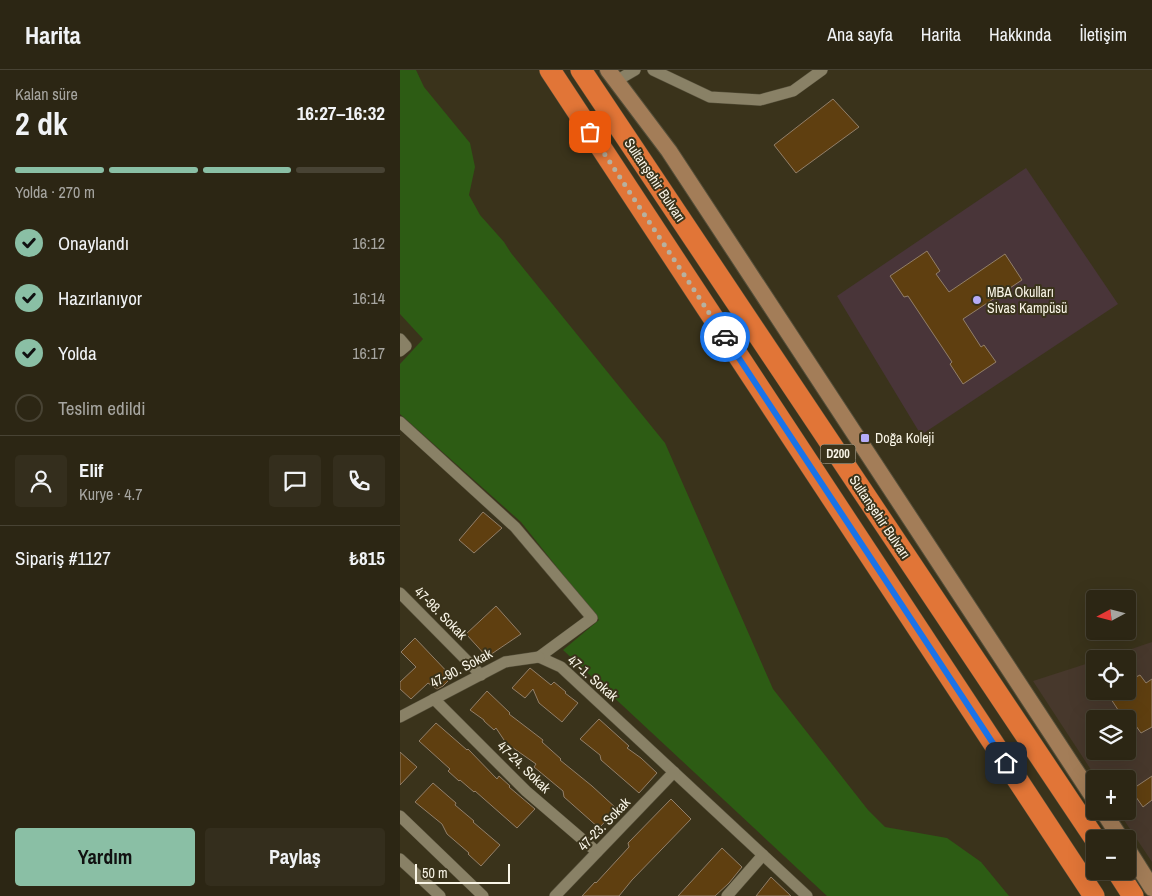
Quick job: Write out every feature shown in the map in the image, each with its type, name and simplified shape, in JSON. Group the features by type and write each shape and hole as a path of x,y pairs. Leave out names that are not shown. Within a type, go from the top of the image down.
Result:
{"highway":[{"name":"Sultanşehir Bulvarı","path":"550,70 1094,896"},
{"name":"Sultanşehir Bulvarı","path":"582,70 1089,830"},
{"path":"1123,880 1133,896"}],"street":[{"path":"612,76 635,70"},
{"path":"653,70 710,97 760,100 793,92 822,70"},
{"name":"Sultanşehir Bulvarı","path":"612,76 674,158 1086,786"},
{"path":"400,339 406,346 400,351"},
{"name":"47-1. Sokak","path":"400,422 515,527 592,618 539,657 560,667 808,896"},
{"name":"47-98. Sokak","path":"400,593 481,675"},
{"name":"47-90. Sokak","path":"400,717 505,662 539,657"},
{"name":"47-24. Sokak","path":"434,699 526,791 597,852"},
{"name":"47-23. Sokak","path":"555,896 674,772"},
{"path":"400,816 483,896"},
{"path":"727,896 764,855"},
{"path":"400,860 437,895"},
{"path":"1136,863 1152,888"}],"shaded area":[{"name":"MBA Okulları Sivas Kampüsü","path":"1026,168 1118,304 921,435 837,296"},
{"path":"1152,642 1152,862 1136,838 1136,830 1131,830 1124,820 1136,820 1136,770 1091,770 1033,681 1086,664 1086,700 1136,700 1136,650 1128,650"}],"green space":[{"path":"400,70 416,70 424,87 470,143 475,167 469,195 480,215 504,242 665,443 773,689 868,810 885,827 947,838 981,862 1009,896 827,896 563,650 599,620 521,522 400,414 400,364 423,339 400,314"}],"building":[{"path":"833,99 859,127 796,173 774,145"},
{"path":"927,251 940,271 936,274 949,292 1005,254 1022,280 963,319 981,347 984,345 996,362 963,384 950,364 952,362 908,296 904,297 890,276"},
{"path":"483,512 502,528 474,553 459,540"},
{"path":"496,606 521,634 487,657 466,634"},
{"path":"415,638 452,677 437,689 428,683 411,699 400,689 400,682 416,667 401,652"},
{"path":"530,668 551,685 554,682 578,703 562,722 539,703 533,689 525,698 512,688"},
{"path":"1140,675 1146,683 1152,679 1152,727 1141,733 1136,726 1136,710 1118,710 1112,700 1136,700 1136,677"},
{"path":"487,691 509,714 543,740 542,742 560,760 617,809 599,828 564,797 563,791 534,767 536,764 506,743 496,728 494,730 470,710"},
{"path":"599,719 629,746 627,748 657,773 639,793 601,760 600,755 580,739"},
{"path":"436,723 468,749 497,779 499,776 535,809 517,828 475,791 459,781 448,771 450,769 419,741"},
{"path":"400,752 417,767 400,785"},
{"path":"1152,776 1152,800 1143,807 1136,797 1136,787"},
{"path":"433,783 500,845 481,866 447,834 442,824 415,802"},
{"path":"671,799 691,819 619,896 582,896 629,847 628,843"},
{"path":"722,848 742,867 729,883 715,896 678,896"},
{"path":"771,877 791,896 756,896"}],"way so far":[{"path":"590,132 725,337"}],"place":[{"name":"MBA Okulları Sivas Kampüsü","path":"977,300"},
{"name":"Doğa Koleji","path":"865,438"}],"route":[{"path":"725,337 1006,763"}]}
